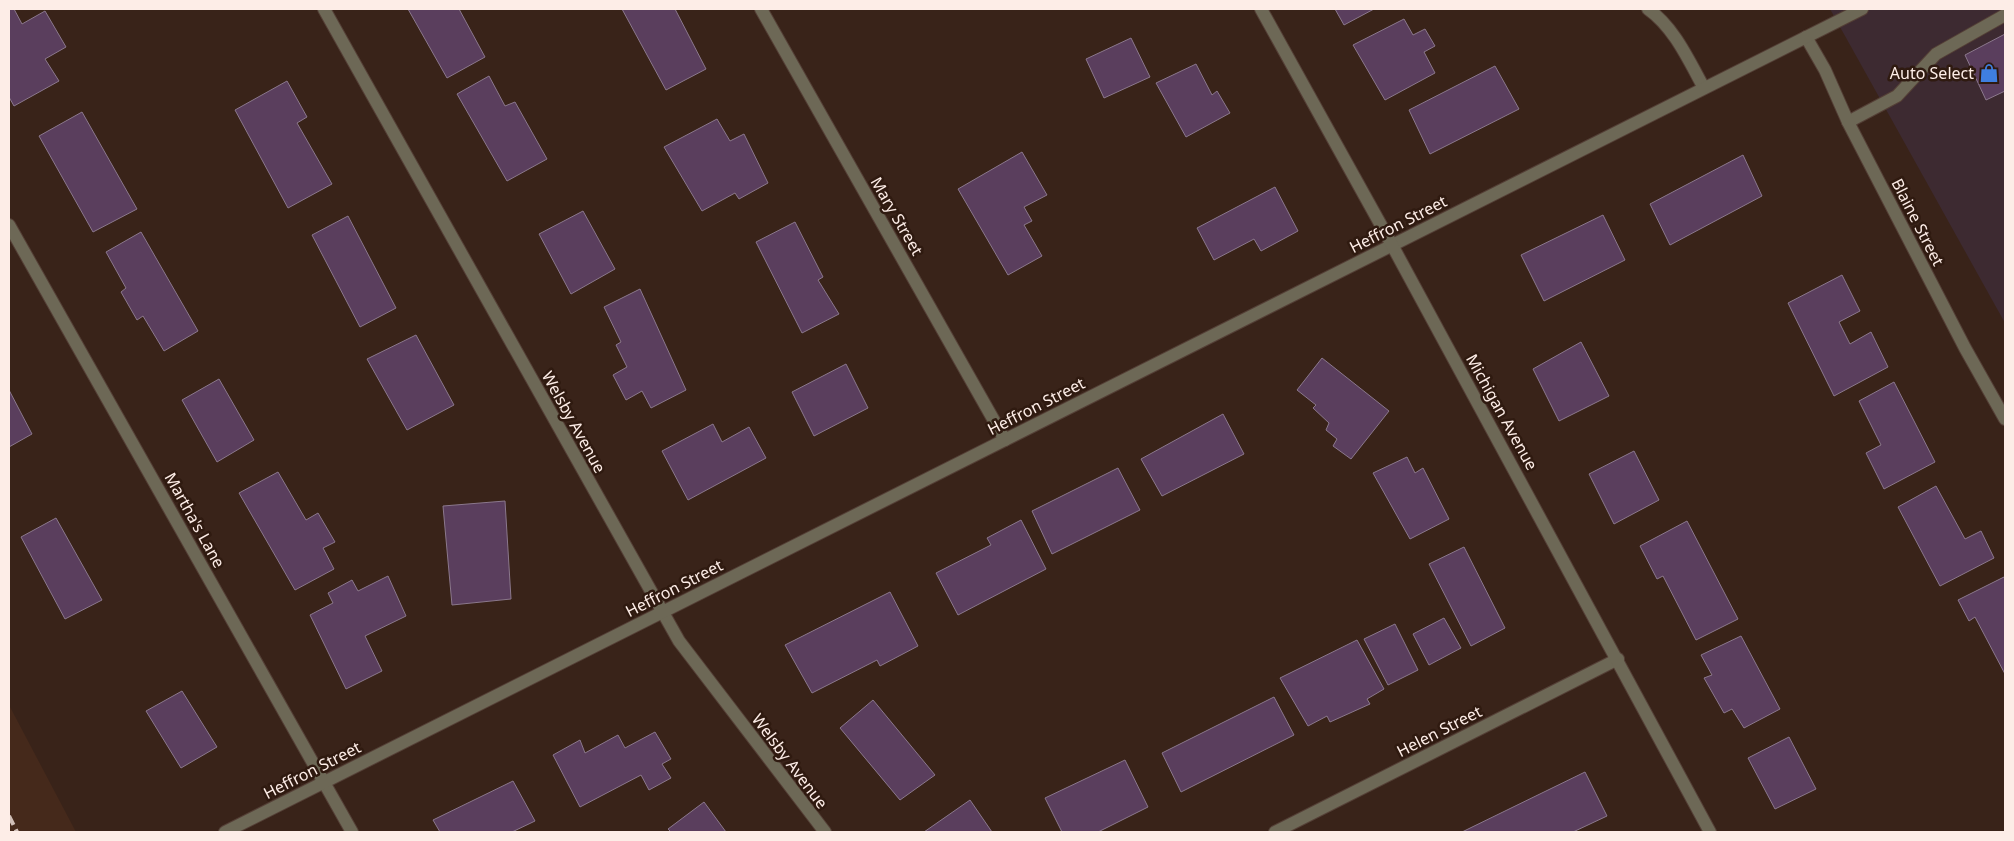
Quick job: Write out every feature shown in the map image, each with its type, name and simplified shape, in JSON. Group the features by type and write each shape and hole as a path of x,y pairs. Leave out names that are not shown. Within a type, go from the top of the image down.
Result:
{"street":[{"name":"Welsby Avenue","path":"324,9 662,612 693,660 824,832"},
{"name":"Mary Street","path":"761,9 1005,440"},
{"name":"Michigan Avenue","path":"1261,9 1618,658 1710,832"},
{"path":"1648,9 1654,13 1672,35 1704,88"},
{"name":"Heffron Street","path":"224,832 1862,9"},
{"path":"1848,122 1898,96 1936,54 2005,15"},
{"name":"Blaine Street","path":"1806,37 1825,70 1848,122 1965,348 2005,420"},
{"name":"Martha's Lane","path":"9,225 352,832"},
{"name":"Helen Street","path":"1275,832 1618,658"}],"shaded area":[{"path":"1830,9 2005,9 2005,323"},
{"path":"9,705 76,832 9,832"}],"building":[{"path":"9,9 14,9 22,24 45,11 66,47 45,59 59,81 14,106 9,97"},
{"path":"408,9 459,9 485,57 447,78"},
{"path":"622,9 675,9 706,69 666,90"},
{"path":"1335,9 1374,9 1344,25"},
{"path":"1404,19 1413,35 1425,29 1435,46 1424,52 1435,73 1385,100 1353,45"},
{"name":"Auto Select","path":"2005,34 2005,91 1986,100 1965,55"},
{"path":"1131,38 1150,77 1104,98 1086,59"},
{"path":"1196,64 1212,95 1217,91 1230,113 1186,137 1156,83"},
{"path":"1495,66 1519,109 1430,154 1409,110"},
{"path":"489,76 505,106 515,102 547,159 507,181 457,94"},
{"path":"287,81 307,117 297,123 332,184 288,208 235,110"},
{"path":"82,112 137,209 93,232 39,136"},
{"path":"717,119 730,141 744,134 768,183 739,199 735,193 702,211 664,147"},
{"path":"1022,152 1047,195 1024,207 1032,221 1024,225 1042,256 1008,275 958,189"},
{"path":"1743,155 1762,196 1670,245 1650,204"},
{"path":"1275,187 1298,231 1261,251 1254,239 1214,260 1197,228"},
{"path":"583,211 615,269 571,294 539,234"},
{"path":"1603,215 1625,260 1544,301 1521,255"},
{"path":"348,216 396,308 360,327 312,235"},
{"path":"795,222 823,277 818,280 839,314 802,333 756,242"},
{"path":"141,232 198,331 164,351 143,316 137,320 121,292 126,288 106,252"},
{"path":"1842,275 1860,311 1839,322 1850,344 1871,332 1888,367 1834,396 1788,303"},
{"path":"640,289 686,390 651,408 642,391 626,400 613,375 627,367 616,345 621,342 604,307"},
{"path":"416,335 454,405 407,430 367,359"},
{"path":"1581,342 1609,396 1559,421 1533,369"},
{"path":"1322,358 1389,411 1351,459 1333,446 1337,439 1326,430 1329,423 1313,408 1316,405 1297,390"},
{"path":"846,364 868,408 814,436 792,392"},
{"path":"219,379 254,440 217,462 182,400"},
{"path":"1894,382 1935,462 1884,489 1866,453 1881,445 1859,401"},
{"path":"9,390 32,434 9,447"},
{"path":"1223,414 1244,454 1162,496 1141,459"},
{"path":"713,424 722,442 749,427 766,458 688,500 662,451"},
{"path":"1634,451 1659,500 1614,524 1589,474"},
{"path":"1407,457 1415,473 1423,468 1449,519 1410,539 1373,473"},
{"path":"1118,468 1140,510 1052,554 1032,511"},
{"path":"278,472 306,520 318,513 335,542 323,548 334,569 295,590 239,493"},
{"path":"1936,486 1965,539 1981,531 1994,558 1940,586 1898,507"},
{"path":"505,501 511,599 452,605 443,506"},
{"path":"56,518 102,600 65,619 21,537"},
{"path":"1021,520 1046,569 958,615 936,573 991,545 987,538"},
{"path":"1687,521 1738,619 1696,640 1663,576 1657,579 1640,546"},
{"path":"1464,547 1505,628 1471,646 1429,564"},
{"path":"388,576 406,616 365,636 382,671 346,689 310,615 333,603 328,593 352,580 358,591"},
{"path":"2004,577 2005,674 1975,617 1969,621 1958,600"},
{"path":"890,592 918,646 880,666 877,660 812,693 785,645"},
{"path":"1444,618 1461,648 1429,665 1413,634"},
{"path":"1395,624 1418,670 1388,685 1364,639"},
{"path":"1741,636 1780,709 1744,728 1732,709 1724,713 1704,678 1712,675 1701,655"},
{"path":"1357,640 1384,689 1367,699 1370,704 1330,722 1327,716 1308,726 1280,678"},
{"path":"182,691 217,747 181,768 146,711"},
{"path":"1274,697 1294,735 1181,792 1162,753"},
{"path":"873,700 935,775 900,800 840,728"},
{"path":"655,732 671,759 662,764 671,778 649,790 641,775 580,807 553,755 580,740 585,753 618,735 625,748"},
{"path":"1789,737 1816,789 1775,809 1748,758"},
{"path":"1125,760 1148,807 1098,832 1062,832 1045,798"},
{"path":"1585,772 1607,816 1573,832 1462,832"},
{"path":"513,781 535,821 512,832 440,832 433,820"},
{"path":"970,800 992,832 924,832"},
{"path":"704,802 726,832 671,832 668,829"}],"railway":[{"path":"9,816 17,832"}],"place":[{"name":"Auto Select","path":"1989,73"}]}
